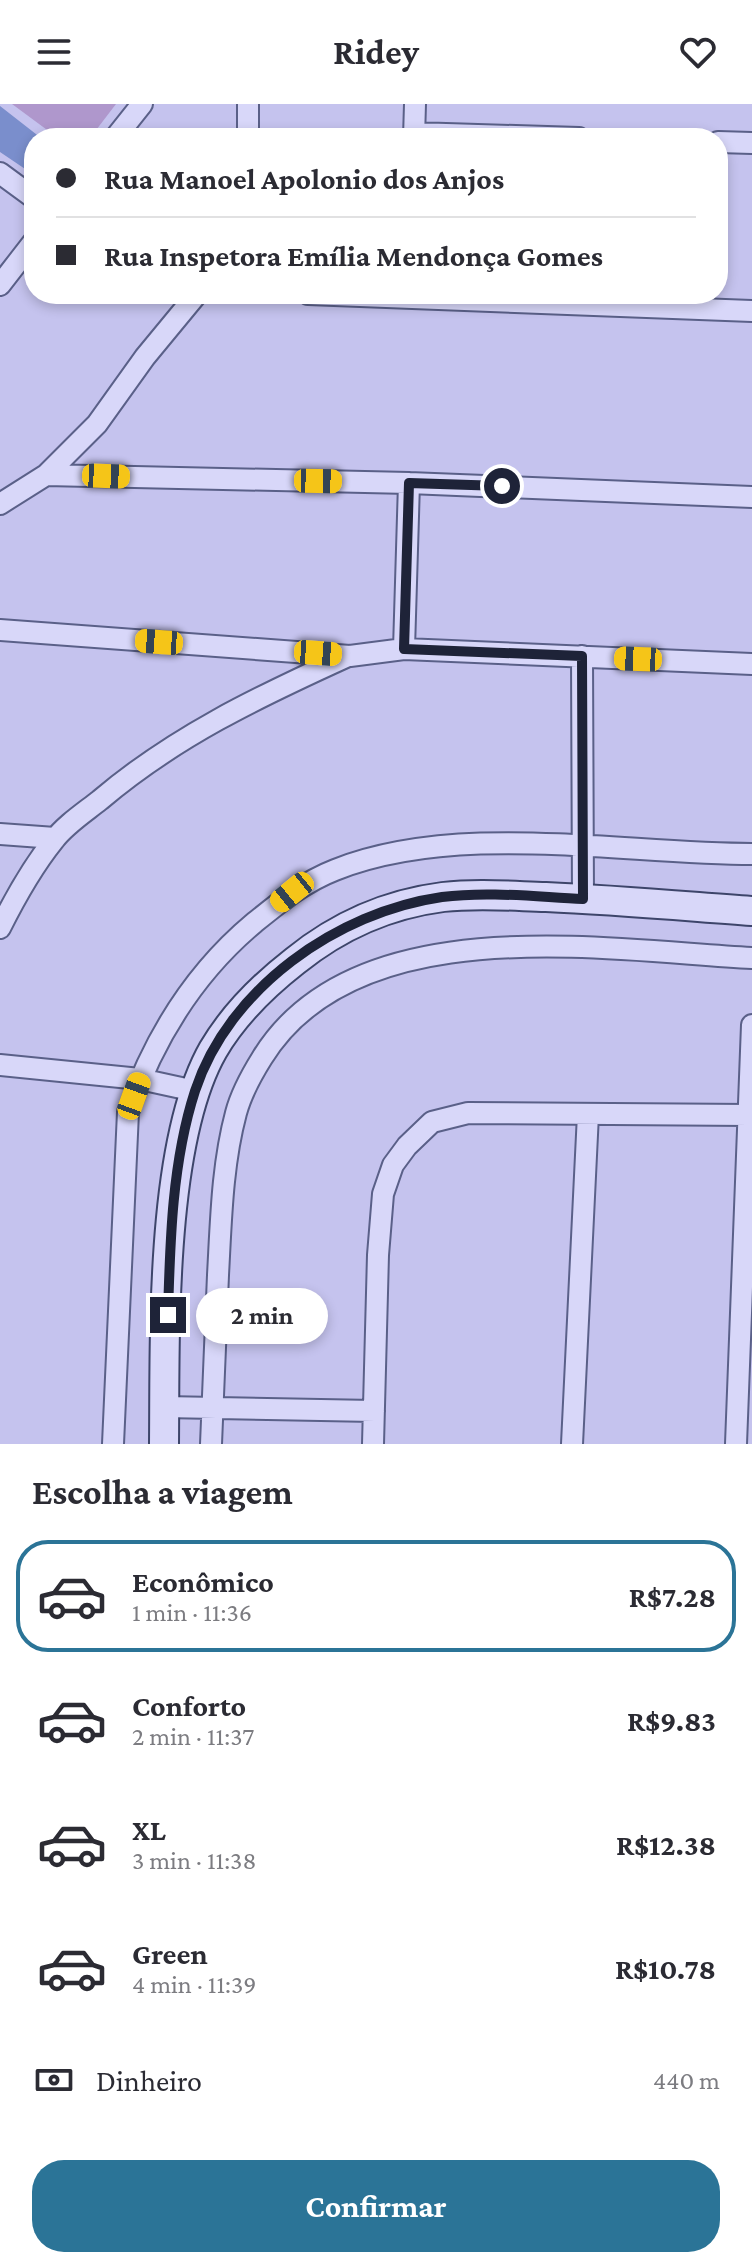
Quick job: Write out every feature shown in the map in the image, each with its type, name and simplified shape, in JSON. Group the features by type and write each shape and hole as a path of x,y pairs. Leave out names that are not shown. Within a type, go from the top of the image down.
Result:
{"main road":[{"path":"164,1444 171,1223 195,1091 213,1050 241,1010 267,983 311,947 349,924 443,897 583,899 752,911"}],"street":[{"path":"123,128 142,104"},
{"path":"248,104 248,128"},
{"path":"414,128 415,104"},
{"path":"728,142 752,143"},
{"path":"0,173 24,191"},
{"path":"0,285 24,254"},
{"path":"0,504 46,475 97,424 145,357 189,304"},
{"path":"593,304 752,311"},
{"path":"46,475 409,483 752,497"},
{"path":"404,649 409,483"},
{"path":"0,630 350,656 404,649 752,664"},
{"path":"0,928 11,904 55,838 135,770 181,739 254,699 350,656"},
{"path":"582,656 583,899"},
{"path":"0,834 55,838"},
{"path":"113,1444 128,1112 140,1079 174,1010 225,947 292,892 334,870 383,854 432,846 584,845 687,854 752,854"},
{"path":"211,1444 221,1202 236,1111 275,1037 307,1004 349,981 393,964 465,950 531,947 752,958"},
{"path":"736,1444 750,1162 752,1025"},
{"path":"0,1065 140,1079 195,1091"},
{"path":"373,1444 378,1255 383,1194 393,1165 432,1122 468,1113 749,1115"},
{"path":"572,1444 588,1114"},
{"path":"164,1407 374,1411"}],"shaded area":[{"path":"12,104 116,104 98,128 44,128"}],"building":[{"path":"0,106 28,128 24,128 24,168 0,152"}],"route":[{"path":"168,1315 171,1223 195,1091 213,1050 241,1010 267,983 311,947 349,924 393,909 443,897 583,899 582,656 404,649 409,483 502,486"}]}
